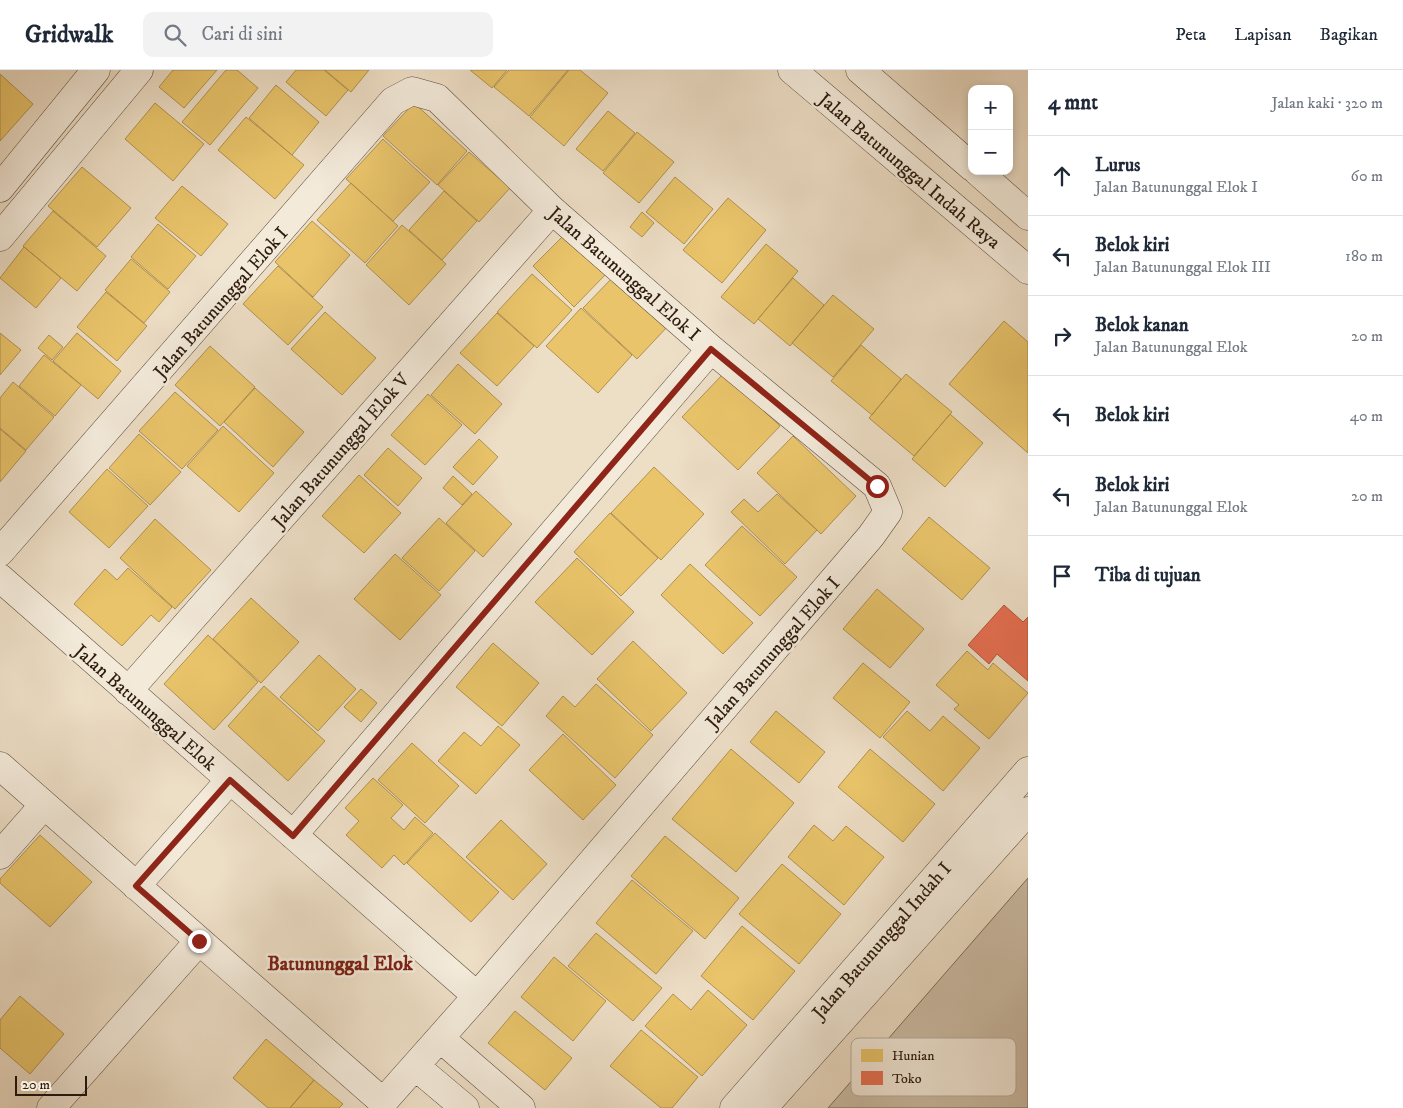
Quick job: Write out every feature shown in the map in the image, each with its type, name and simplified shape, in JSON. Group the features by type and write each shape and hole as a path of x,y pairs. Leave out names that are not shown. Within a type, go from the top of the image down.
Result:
{"street":[{"path":"0,188 96,70"},
{"path":"0,236 139,70"},
{"path":"860,70 968,164"},
{"name":"Jalan Batununggal Indah Raya","path":"801,73 1028,270"},
{"name":"Jalan Batununggal Elok I","path":"0,552 393,101 412,90 437,98 552,210 711,349 877,486 888,512 871,536 477,996"},
{"path":"981,175 1028,216"},
{"name":"Jalan Batununggal Elok V","path":"128,691 552,210"},
{"path":"293,836 711,349"},
{"name":"Jalan Batununggal Elok","path":"0,578 477,996"},
{"path":"0,766 199,941 380,1105 477,996"},
{"name":"Jalan Batununggal Indah I","path":"763,1108 939,892 1028,771"},
{"path":"136,886 230,780"},
{"path":"0,855 44,805"},
{"name":"Jalan Batununggal Indah I","path":"734,1108 939,892 1028,811"},
{"path":"52,1108 199,941"},
{"path":"440,1038 521,1108"},
{"path":"415,1066 465,1108"}],"shaded area":[{"path":"1028,878 1028,1108 828,1108 851,1082 851,1096 1016,1096 1016,1038 889,1038"}],"building: Hunian":[{"path":"173,70 217,70 184,108 159,87"},
{"path":"226,70 237,70 258,88 210,145 182,122"},
{"path":"296,70 324,70 348,90 326,116 286,82"},
{"path":"325,70 369,70 351,92"},
{"path":"470,70 507,70 492,88"},
{"path":"509,70 568,70 529,116 494,87"},
{"path":"569,70 580,70 608,93 564,146 530,117"},
{"path":"0,74 33,104 0,141"},
{"path":"276,85 319,122 292,155 249,118"},
{"path":"155,103 204,144 173,181 125,139"},
{"path":"414,103 467,151 437,185 383,136"},
{"path":"608,111 635,133 603,171 576,149"},
{"path":"246,117 304,165 275,199 218,150"},
{"path":"637,132 674,162 639,203 603,173"},
{"path":"383,139 430,182 393,221 346,179"},
{"path":"469,152 510,188 479,222 438,185"},
{"path":"82,167 131,208 97,247 48,206"},
{"path":"675,177 713,209 684,244 646,212"},
{"path":"351,183 398,226 365,263 317,220"},
{"path":"182,186 228,224 201,256 155,218"},
{"path":"444,191 477,221 442,260 409,230"},
{"path":"728,198 766,230 722,283 683,250"},
{"path":"53,211 106,256 77,291 23,246"},
{"path":"642,212 654,223 642,237 630,227"},
{"path":"312,221 350,255 313,297 275,262"},
{"path":"158,224 196,256 168,289 131,257"},
{"path":"402,225 446,264 409,305 366,265"},
{"path":"565,234 606,274 574,307 533,266"},
{"path":"766,244 798,271 754,324 721,297"},
{"path":"24,247 61,278 36,308 0,278"},
{"path":"131,259 170,292 144,323 105,290"},
{"path":"278,266 323,307 288,345 243,304"},
{"path":"532,274 572,310 537,348 497,312"},
{"path":"615,275 669,325 637,359 583,308"},
{"path":"793,278 824,305 790,346 758,319"},
{"path":"106,292 147,326 117,361 77,327"},
{"path":"833,295 874,329 833,377 792,343"},
{"path":"581,308 632,355 598,393 546,346"},
{"path":"325,312 376,358 342,395 291,349"},
{"path":"497,313 534,346 497,386 460,353"},
{"path":"1004,321 1028,342 1028,453 949,384"},
{"path":"0,333 21,350 0,375"},
{"path":"77,333 121,371 98,399 53,361"},
{"path":"49,335 63,347 52,360 38,348"},
{"path":"861,345 901,379 872,415 831,381"},
{"path":"210,346 255,387 220,426 175,385"},
{"path":"44,355 81,385 55,416 19,386"},
{"path":"458,364 502,404 475,434 431,395"},
{"path":"724,373 780,426 738,470 682,417"},
{"path":"906,374 952,412 914,456 869,418"},
{"path":"13,382 54,417 26,450 0,428 0,398"},
{"path":"255,388 304,432 273,467 224,422"},
{"path":"175,392 218,430 182,469 139,431"},
{"path":"428,394 462,425 425,465 391,435"},
{"path":"950,414 983,443 945,487 912,459"},
{"path":"223,426 274,473 239,512 187,466"},
{"path":"0,429 26,451 0,482"},
{"path":"139,434 181,472 150,505 109,468"},
{"path":"793,436 856,496 821,534 757,473"},
{"path":"479,439 498,457 473,485 453,467"},
{"path":"388,448 422,478 398,506 364,475"},
{"path":"654,467 704,514 661,560 611,513"},
{"path":"107,469 148,506 109,548 69,512"},
{"path":"359,475 401,513 364,553 322,516"},
{"path":"453,476 472,494 462,505 443,488"},
{"path":"476,491 512,524 483,557 446,523"},
{"path":"777,494 817,530 785,564 731,512 744,499 758,512"},
{"path":"610,513 658,558 621,596 574,552"},
{"path":"929,517 990,568 962,600 902,549"},
{"path":"439,518 475,551 439,591 402,558"},
{"path":"155,519 211,570 175,609 120,558"},
{"path":"742,526 797,577 760,616 705,565"},
{"path":"395,554 441,595 400,640 354,599"},
{"path":"577,558 634,612 592,655 535,602"},
{"path":"690,564 753,623 723,654 661,595"},
{"path":"128,568 172,607 159,622 151,615 122,646 74,604 105,569 117,580"},
{"path":"877,589 924,629 890,668 843,629"},
{"path":"251,598 299,642 261,683 213,639"},
{"path":"208,635 258,682 214,730 164,684"},
{"path":"633,641 687,693 651,731 597,679"},
{"path":"493,643 539,683 502,726 456,687"},
{"path":"967,651 988,670 993,663 1028,693 989,739 954,709 959,705 936,685"},
{"path":"319,655 356,689 318,731 280,697"},
{"path":"863,663 910,702 880,738 833,698"},
{"path":"596,684 653,735 615,778 546,716 563,696 575,707"},
{"path":"264,686 325,741 288,781 228,726"},
{"path":"361,689 377,703 361,722 344,707"},
{"path":"776,711 825,752 799,783 750,742"},
{"path":"907,711 930,731 943,716 980,748 943,791 883,737"},
{"path":"498,726 520,745 476,794 438,761 464,732 481,746"},
{"path":"563,734 616,785 583,820 529,770"},
{"path":"412,743 459,786 425,823 378,780"},
{"path":"731,749 794,803 736,872 672,819"},
{"path":"870,749 935,804 903,842 838,787"},
{"path":"373,778 403,805 391,818 404,830 415,817 433,833 404,865 394,855 382,868 346,835 359,821 345,808"},
{"path":"501,820 547,864 513,900 466,857"},
{"path":"814,825 833,841 846,826 884,857 844,905 788,857"},
{"path":"435,833 499,892 471,922 407,863"},
{"path":"40,835 92,882 50,927 0,883 0,879"},
{"path":"665,836 739,898 705,939 631,876"},
{"path":"782,864 841,914 799,964 739,914"},
{"path":"632,880 693,931 656,974 596,923"},
{"path":"742,926 795,971 753,1020 701,976"},
{"path":"596,933 662,988 633,1021 568,966"},
{"path":"554,957 606,1001 573,1041 521,997"},
{"path":"708,990 747,1025 702,1076 645,1026 673,994 691,1010"},
{"path":"20,996 64,1034 30,1074 0,1048 0,1020"},
{"path":"515,1011 572,1058 545,1090 488,1043"},
{"path":"641,1030 698,1077 672,1108 661,1108 610,1066"},
{"path":"266,1039 314,1080 290,1108 268,1108 233,1078"},
{"path":"314,1080 343,1104 339,1108 290,1108"}],"building: Toko":[{"path":"1004,605 1023,622 1028,617 1028,681 997,654 989,664 968,645"}],"district":[{"name":"Batununggal Elok","path":"340,963"}],"route":[{"path":"199,941 136,886 230,780 293,836 711,349 877,486"}]}
